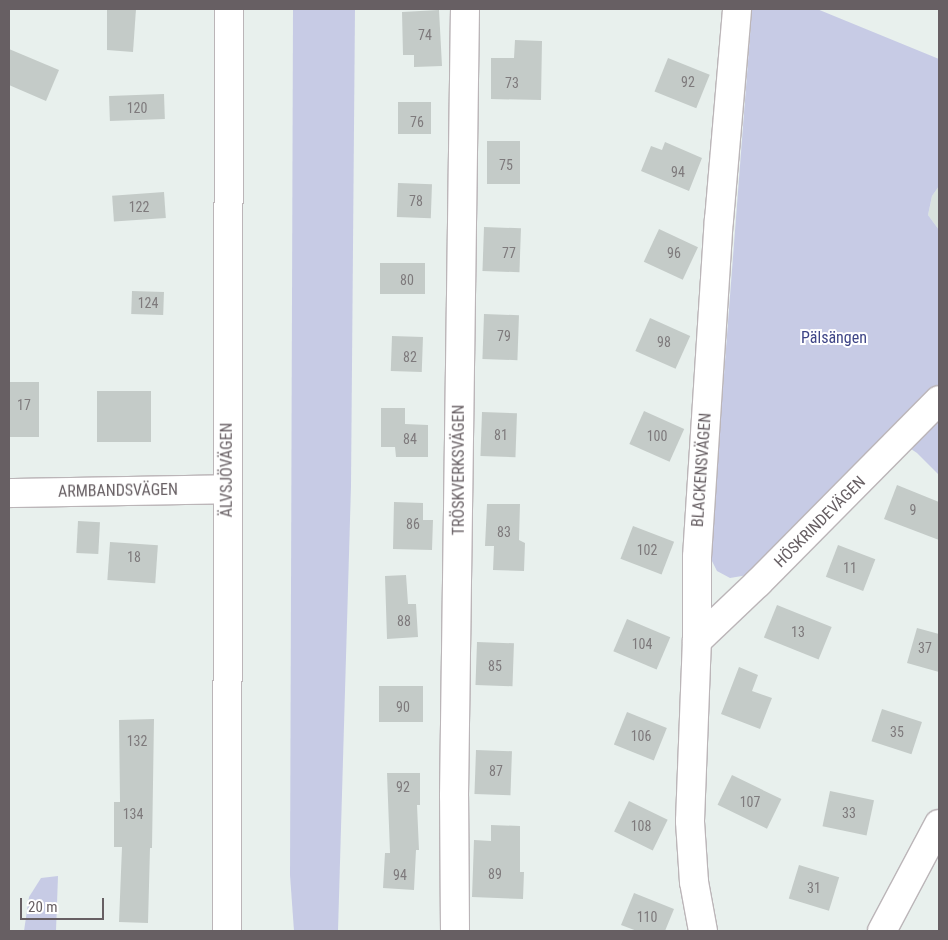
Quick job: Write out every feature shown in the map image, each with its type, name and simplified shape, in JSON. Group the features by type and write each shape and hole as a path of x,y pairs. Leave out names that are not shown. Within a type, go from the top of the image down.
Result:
{"street":[{"name":"ÄLVSJÖVÄGEN","path":"226,931 229,9"},
{"name":"TRÖSKVERKSVÄGEN","path":"455,931 454,796 465,9"},
{"name":"BLACKENSVÄGEN","path":"703,931 694,882 690,822 697,641 697,557 719,220 737,9"},
{"name":"HÖSKRINDEVÄGEN","path":"697,641 758,583 939,400"},
{"name":"ARMBANDSVÄGEN","path":"9,493 228,489"},
{"path":"882,931 939,824"}],"shaded area":[{"path":"939,186 939,230 928,215 932,196"}],"green space":[{"path":"293,9 355,9 351,486 338,931 294,931 290,875"},
{"name":"Pälsängen","path":"752,9 817,9 939,59 939,186 932,196 928,215 939,230 939,475 917,453 887,433 748,575 730,578 717,571 710,557"},
{"path":"58,876 56,931 24,931 29,897 41,878"}],"building":[{"path":"107,9 136,9 133,52 107,50"},
{"path":"439,10 442,66 414,67 414,55 403,55 402,12"},
{"path":"515,40 542,41 541,100 491,99 491,58 514,58"},
{"path":"9,49 59,70 46,101 9,85"},
{"path":"668,58 710,75 696,108 655,91"},
{"path":"164,94 165,119 110,121 109,96"},
{"path":"398,102 431,102 431,134 398,134"},
{"path":"487,141 520,141 520,184 487,184"},
{"path":"665,142 702,158 689,191 641,171 651,146 662,150"},
{"path":"398,183 432,184 431,218 397,217"},
{"path":"164,192 166,218 114,222 112,196"},
{"path":"484,227 521,228 519,272 482,271"},
{"path":"659,229 698,247 683,280 644,262"},
{"path":"380,263 425,263 425,294 380,294"},
{"path":"132,291 164,292 163,315 131,314"},
{"path":"484,314 519,315 517,360 482,359"},
{"path":"650,318 690,336 676,369 635,351"},
{"path":"392,336 423,337 422,372 391,371"},
{"path":"9,382 39,382 39,437 9,437"},
{"path":"97,391 151,391 151,442 97,442"},
{"path":"381,408 405,408 405,424 428,425 428,457 396,457 395,447 381,447"},
{"path":"644,411 684,429 670,462 629,444"},
{"path":"482,412 517,413 515,457 480,456"},
{"path":"897,485 939,502 939,540 884,519"},
{"path":"394,502 423,503 423,520 433,520 432,550 393,549"},
{"path":"487,504 520,504 519,540 525,543 524,571 493,570 494,546 485,546"},
{"path":"78,521 100,522 98,554 76,553"},
{"path":"633,526 674,542 662,574 620,559"},
{"path":"110,542 158,545 155,583 107,580"},
{"path":"838,545 875,559 863,591 826,577"},
{"path":"406,575 408,604 416,604 418,637 387,639 385,576"},
{"path":"777,605 832,627 819,660 764,637"},
{"path":"627,619 670,637 657,670 613,651"},
{"path":"917,628 939,634 939,672 907,663"},
{"path":"477,642 514,643 512,686 475,685"},
{"path":"739,667 758,675 752,691 772,698 760,729 721,714"},
{"path":"379,686 423,686 423,722 379,722"},
{"path":"882,709 922,722 911,754 871,741"},
{"path":"627,712 667,728 654,761 614,744"},
{"path":"154,719 152,848 150,848 148,923 119,922 122,847 114,847 114,802 120,802 119,720"},
{"path":"476,750 512,751 510,795 474,794"},
{"path":"387,773 420,773 420,805 417,805 419,850 416,850 414,890 383,888 385,853 390,853"},
{"path":"732,775 781,799 767,829 718,805"},
{"path":"830,791 874,800 867,836 823,826"},
{"path":"629,801 668,820 653,850 614,832"},
{"path":"491,825 520,826 520,872 524,872 523,899 472,897 474,840 491,841"},
{"path":"799,865 839,877 829,911 789,898"},
{"path":"634,893 674,909 665,931 637,931 621,925"}]}
